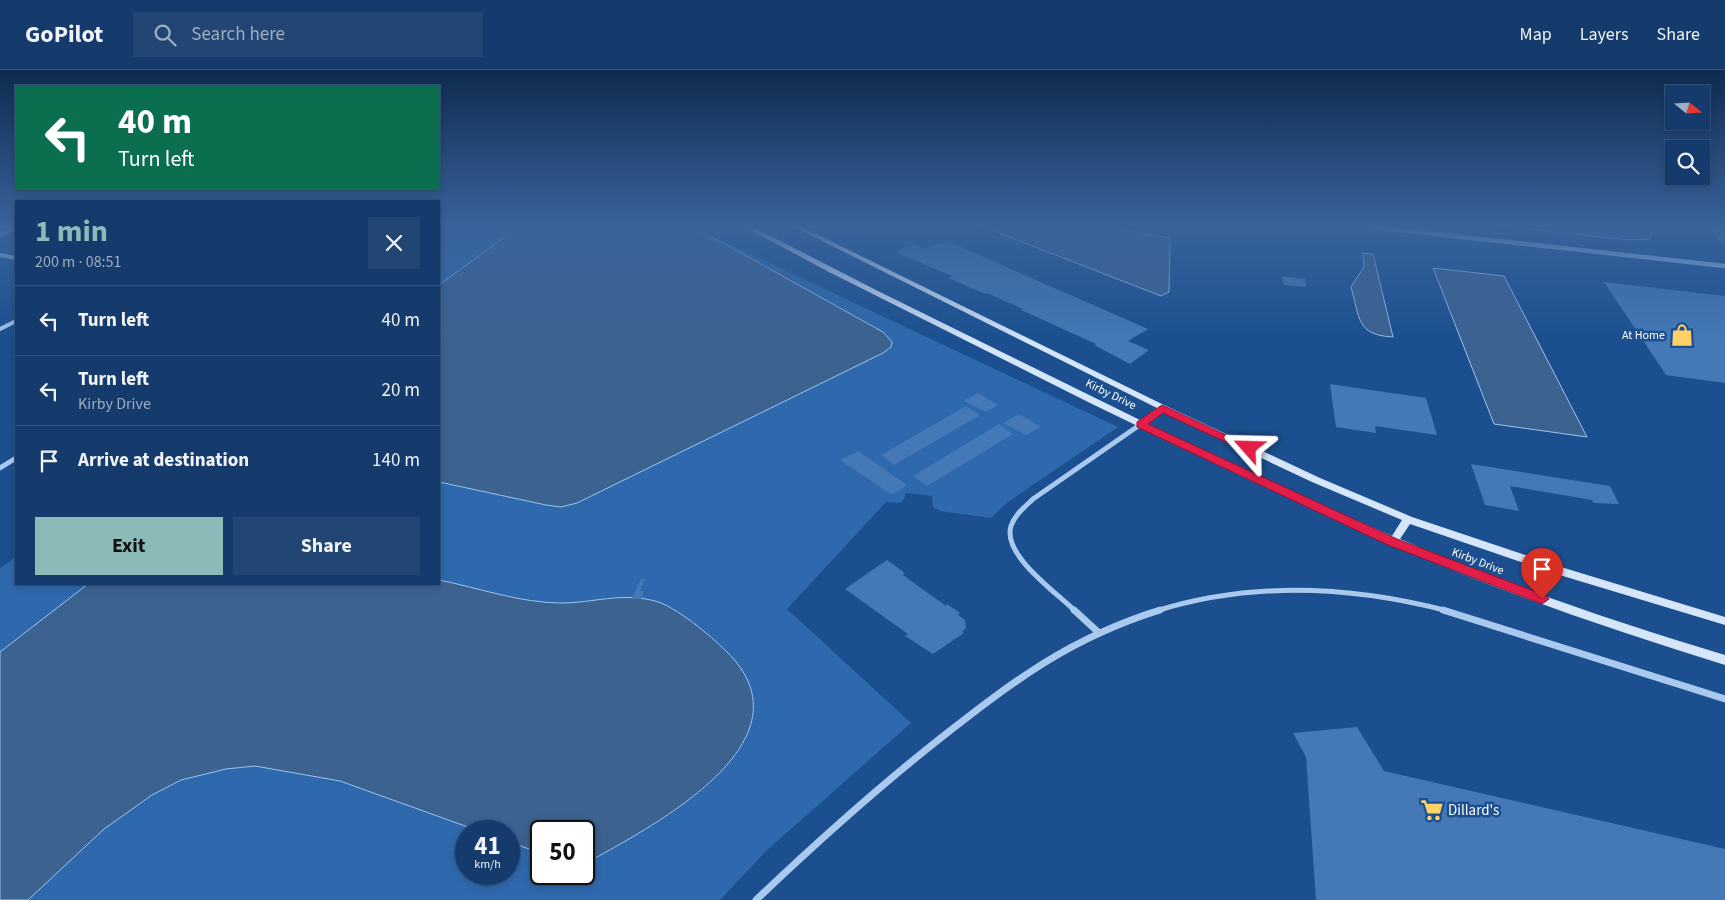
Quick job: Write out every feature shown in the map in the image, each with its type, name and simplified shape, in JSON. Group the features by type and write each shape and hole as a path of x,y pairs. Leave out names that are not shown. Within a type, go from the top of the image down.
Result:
{"main road":[{"name":"Kirby Drive","path":"823,265 1141,424 1393,542 1528,594 1725,660"},
{"name":"Kirby Drive","path":"873,265 1162,408 1316,480 1408,519 1558,570 1725,621"},
{"path":"1141,424 1162,408"},
{"path":"1393,542 1408,519"}],"street":[{"path":"0,329 15,322"},
{"path":"1098,632 1017,556 1009,544 1009,534 1013,519 1031,501 1141,424"},
{"path":"0,468 15,459"},
{"path":"756,900 818,840 883,784 1001,692 1053,657 1098,632 1182,605 1241,594 1331,590 1369,594 1433,607 1502,626 1725,699"}],"shaded area":[{"path":"440,265 773,265 1118,427 1008,502 991,518 940,511 933,507 932,496 906,493 903,501 898,503 886,502 787,609 911,723 766,851 720,900 0,900 0,568 15,558 15,585 440,585"},
{"path":"467,265 762,265 883,332 892,342 891,347 883,353 577,503 561,507 440,482 440,284"},
{"path":"1081,265 1170,265 1169,292 1161,296"},
{"path":"1364,265 1376,265 1393,337 1372,333 1361,323 1358,316 1351,287"},
{"path":"1433,268 1504,276 1587,437 1494,424"},
{"path":"440,580 531,601 573,603 619,598 643,599 663,604 702,630 726,651 749,684 753,716 740,747 716,776 685,802 651,826 595,858 595,820 530,820 530,849 520,846 520,820 455,820 455,822 340,781 255,766 226,769 181,780 152,795 104,829 28,900 0,900 0,652 87,585 440,585"}],"building":[{"path":"925,265 1001,265 1148,329 1128,341 1149,350 1130,364 1094,345 1096,344 1021,310 1023,309 949,278 952,276"},
{"path":"1282,276 1305,279 1306,287 1284,285"},
{"name":"At Home","path":"1604,282 1725,296 1725,383 1666,375"},
{"path":"1330,384 1426,398 1437,435 1375,426 1376,433 1336,427"},
{"path":"978,393 998,405 986,412 964,401"},
{"path":"966,406 980,415 894,465 881,455"},
{"path":"1019,414 1041,427 1026,435 1003,423"},
{"path":"999,424 1013,434 927,486 913,476"},
{"path":"858,451 907,485 892,495 840,460"},
{"path":"1471,464 1610,486 1619,504 1594,503 1592,500 1510,486 1519,511 1485,505"},
{"path":"887,560 905,573 903,575 946,606 947,604 960,613 958,615 965,620 966,628 962,632 964,633 933,654 905,636 908,634 845,589"},
{"path":"641,579 645,579 640,591 644,591 641,599 632,598"},
{"name":"Dillard's","path":"1357,727 1384,771 1725,849 1725,900 1316,900 1306,757 1293,733"}],"waterway":[{"path":"1714,265 1725,266"}],"place":[{"name":"At Home","path":"1682,335"},
{"name":"Dillard's","path":"1432,810"}],"route":[{"path":"1249,448 1162,408 1141,424 1393,542 1493,582 1542,599"}]}
